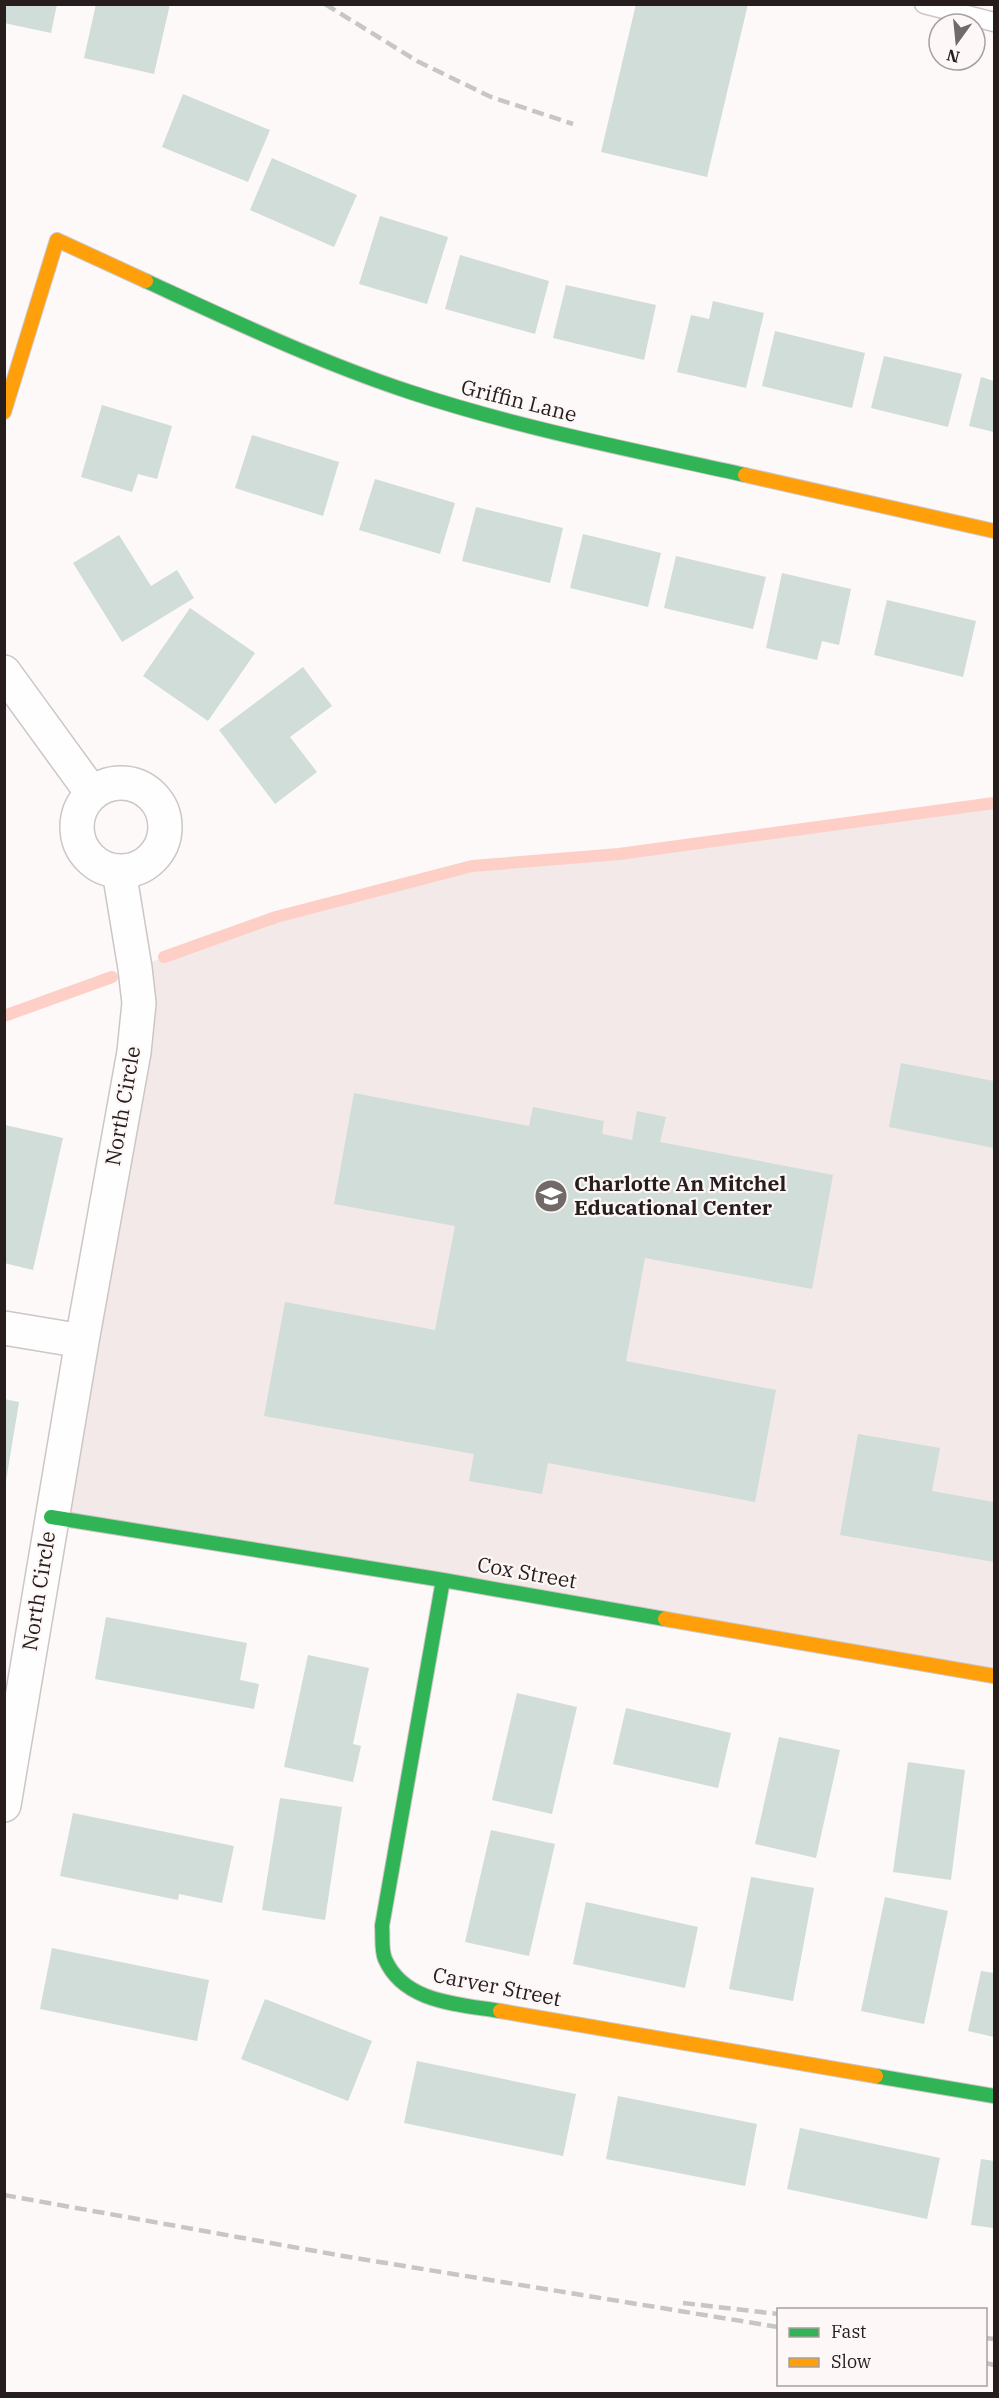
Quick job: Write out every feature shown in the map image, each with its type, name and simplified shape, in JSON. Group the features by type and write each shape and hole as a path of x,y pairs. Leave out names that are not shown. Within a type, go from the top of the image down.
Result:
{"street":[{"name":"Griffin Lane","path":"4,412 57,240 286,344 371,378 445,404 534,427 994,531"},
{"path":"4,672 92,793"},
{"path":"118,783 131,784 144,790 155,799 162,811 165,824 158,851 147,862 134,869 118,871 104,867 91,859 82,848 77,833 77,818 83,804 92,793 104,786 118,783"},
{"name":"North Circle","path":"4,1805 51,1518 134,1052 139,1003 118,871"},
{"path":"4,1328 82,1341"},
{"name":"Cox Street","path":"51,1518 443,1580 994,1676"},
{"name":"Carver Street","path":"443,1580 382,1926 384,1958 401,1982 429,1999 994,2096"}],"lane":[{"path":"924,4 994,22"}],"shaded area":[{"name":"Charlotte An Mitchel Educational Center","path":"994,803 994,1676 51,1517 135,968 276,917 472,866 619,854"}],"building":[{"path":"4,4 57,4 51,33 4,23"},
{"path":"96,4 170,4 154,74 84,58"},
{"path":"636,4 748,4 707,177 601,152"},
{"path":"183,94 270,130 248,182 162,147"},
{"path":"272,158 357,195 334,247 250,210"},
{"path":"380,216 448,237 427,304 359,284"},
{"path":"460,255 549,281 535,334 445,309"},
{"path":"566,285 656,305 644,360 553,338"},
{"path":"713,301 764,313 746,388 677,372 691,315 709,319"},
{"path":"775,331 865,353 852,408 762,386"},
{"path":"884,356 962,374 948,427 871,408"},
{"path":"981,377 994,381 994,432 969,426"},
{"path":"102,405 172,426 157,479 138,474 132,492 81,477"},
{"path":"252,435 339,462 323,516 235,488"},
{"path":"375,479 455,503 440,554 359,530"},
{"path":"476,507 563,528 550,583 462,561"},
{"path":"583,534 661,553 648,607 570,588"},
{"path":"119,535 151,586 177,570 194,598 122,642 73,563"},
{"path":"676,556 766,577 753,629 664,608"},
{"path":"782,573 851,589 839,645 822,641 817,660 766,648"},
{"path":"887,600 976,621 963,677 874,655"},
{"path":"190,608 255,653 208,721 143,676"},
{"path":"303,667 332,706 290,737 317,772 275,804 219,730"},
{"path":"901,1063 994,1081 994,1148 889,1127"},
{"path":"354,1093 529,1126 533,1107 604,1121 602,1134 632,1140 637,1111 666,1117 660,1142 833,1175 812,1289 645,1258 626,1361 776,1390 755,1502 548,1463 542,1494 469,1481 474,1454 264,1416 285,1302 435,1330 455,1226 334,1204"},
{"path":"5,1125 63,1138 33,1270 4,1263"},
{"path":"4,1399 19,1402 6,1481 4,1481"},
{"path":"858,1434 940,1448 932,1491 994,1502 994,1562 840,1535"},
{"path":"106,1617 247,1643 240,1680 259,1684 254,1709 95,1679"},
{"path":"308,1655 369,1668 353,1744 361,1746 353,1782 284,1767"},
{"path":"517,1693 577,1707 552,1814 492,1800"},
{"path":"626,1708 731,1733 718,1788 613,1764"},
{"path":"779,1737 840,1750 816,1858 755,1844"},
{"path":"908,1762 965,1770 951,1880 893,1872"},
{"path":"280,1798 342,1807 325,1920 262,1910"},
{"path":"73,1813 234,1846 222,1903 179,1894 178,1900 60,1876"},
{"path":"491,1830 555,1844 529,1956 465,1942"},
{"path":"751,1877 814,1888 793,2001 729,1989"},
{"path":"885,1897 948,1911 924,2024 861,2011"},
{"path":"586,1902 698,1927 685,1988 573,1964"},
{"path":"52,1948 209,1980 197,2041 40,2009"},
{"path":"981,1971 994,1973 994,2037 968,2031"},
{"path":"265,1999 372,2041 348,2101 241,2059"},
{"path":"417,2061 576,2094 563,2156 404,2123"},
{"path":"618,2096 757,2124 745,2186 606,2159"},
{"path":"800,2128 940,2158 927,2219 787,2189"},
{"path":"981,2159 994,2161 994,2228 971,2225"}],"waterway":[{"path":"164,957 276,917 472,866 619,854 994,803"},
{"path":"4,1016 112,977"}],"railway":[{"path":"325,4 417,61 491,97 573,124"},
{"path":"4,2195 343,2256 777,2327"},
{"path":"683,2303 777,2314"},
{"path":"987,2338 994,2339"},
{"path":"987,2363 994,2365"}],"traffic: fast":[{"path":"146,281 309,354 410,392 493,417 745,475"},
{"path":"51,1517 443,1580 665,1619"},
{"path":"443,1580 382,1926 383,1951 394,1974 405,1985 419,1993 451,2003 500,2011"},
{"path":"876,2076 994,2096"}],"traffic: slow":[{"path":"4,412 57,240 146,281"},
{"path":"745,475 994,531"},
{"path":"665,1619 994,1676"},
{"path":"500,2011 876,2076"}],"place":[{"name":"Charlotte An Mitchel Educational Center","path":"551,1196"}]}
